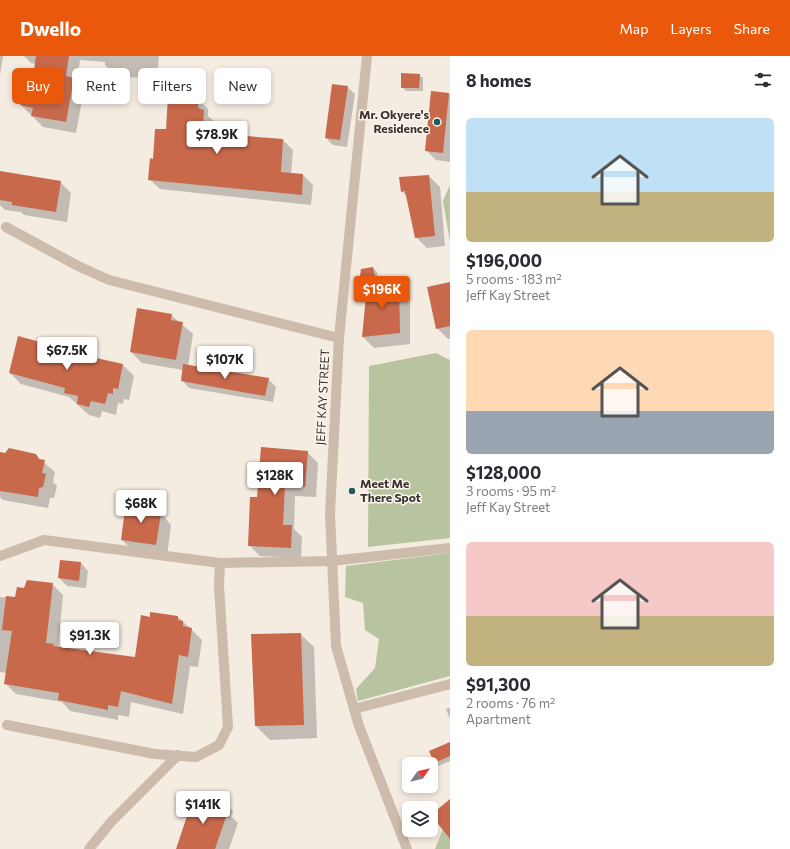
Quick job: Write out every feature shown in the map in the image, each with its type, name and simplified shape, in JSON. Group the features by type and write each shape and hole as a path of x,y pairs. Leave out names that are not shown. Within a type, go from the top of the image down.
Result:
{"street":[{"name":"JEFF KAY STREET","path":"367,56 339,338 330,513 336,646 359,726 407,849"},
{"path":"6,227 78,266 110,280 339,338"},
{"path":"0,556 44,540 220,563 332,561 450,548"},
{"path":"7,725 155,754 196,757 219,745 228,727 219,586 220,563"},
{"path":"354,709 450,684"},
{"path":"89,849 111,822 178,755"}],"green space":[{"path":"450,185 450,242 443,201"},
{"path":"436,353 450,360 450,538 368,547 369,366"},
{"path":"450,553 450,676 358,701 356,689 375,668 379,639 365,630 363,603 345,597 346,566"},
{"path":"450,811 450,849 435,849"}],"building":[{"path":"36,56 69,56 66,76 72,78 72,89 66,122 31,116 33,108 20,105 64,104 64,68 34,68"},
{"path":"401,73 420,74 419,88 401,88"},
{"path":"332,84 348,86 340,140 325,138"},
{"name":"Mr. Okyere's Residence","path":"431,91 449,93 443,153 425,151"},
{"path":"168,104 198,104 198,108 204,110 203,127 219,128 220,134 283,139 281,172 303,174 302,195 148,180 150,158 153,159 155,129 166,129"},
{"path":"0,171 61,181 56,212 12,205 12,202 0,200"},
{"path":"429,175 435,236 415,238 405,191 401,192 399,177"},
{"path":"373,267 376,281 359,283 361,269"},
{"path":"450,282 450,326 436,329 427,287"},
{"path":"399,283 400,333 362,337 367,286"},
{"path":"137,308 172,314 171,320 183,322 176,360 130,352"},
{"path":"18,336 66,349 65,351 123,364 118,389 113,388 113,394 108,393 105,404 91,401 89,407 77,404 78,396 64,393 65,388 9,373"},
{"path":"183,364 269,378 265,396 181,381"},
{"path":"261,447 308,451 305,487 285,485 283,525 292,525 291,548 248,546 250,497 257,497"},
{"path":"9,448 36,454 39,459 45,460 42,473 46,474 43,487 39,488 38,497 0,491 0,452 5,453"},
{"path":"126,502 156,507 155,512 161,513 156,545 121,540"},
{"path":"60,560 81,562 79,581 58,578"},
{"path":"27,580 53,583 46,643 54,644 53,646 135,657 141,615 150,617 150,612 178,616 178,620 183,621 183,626 192,628 188,657 179,655 172,704 121,691 118,707 108,705 108,710 58,700 59,693 4,684 12,631 2,630 6,596 15,597 17,587 24,588"},
{"path":"301,633 304,725 255,726 251,634"},
{"path":"450,742 450,756 438,761 438,757 432,757 429,751"},
{"path":"208,795 222,799 219,808 228,811 215,849 176,849 193,798 206,802"},
{"path":"450,799 450,839 438,824 438,809"}],"place":[{"name":"Mr. Okyere's Residence","path":"437,122"},
{"name":"Meet Me There Spot","path":"352,491"}]}
